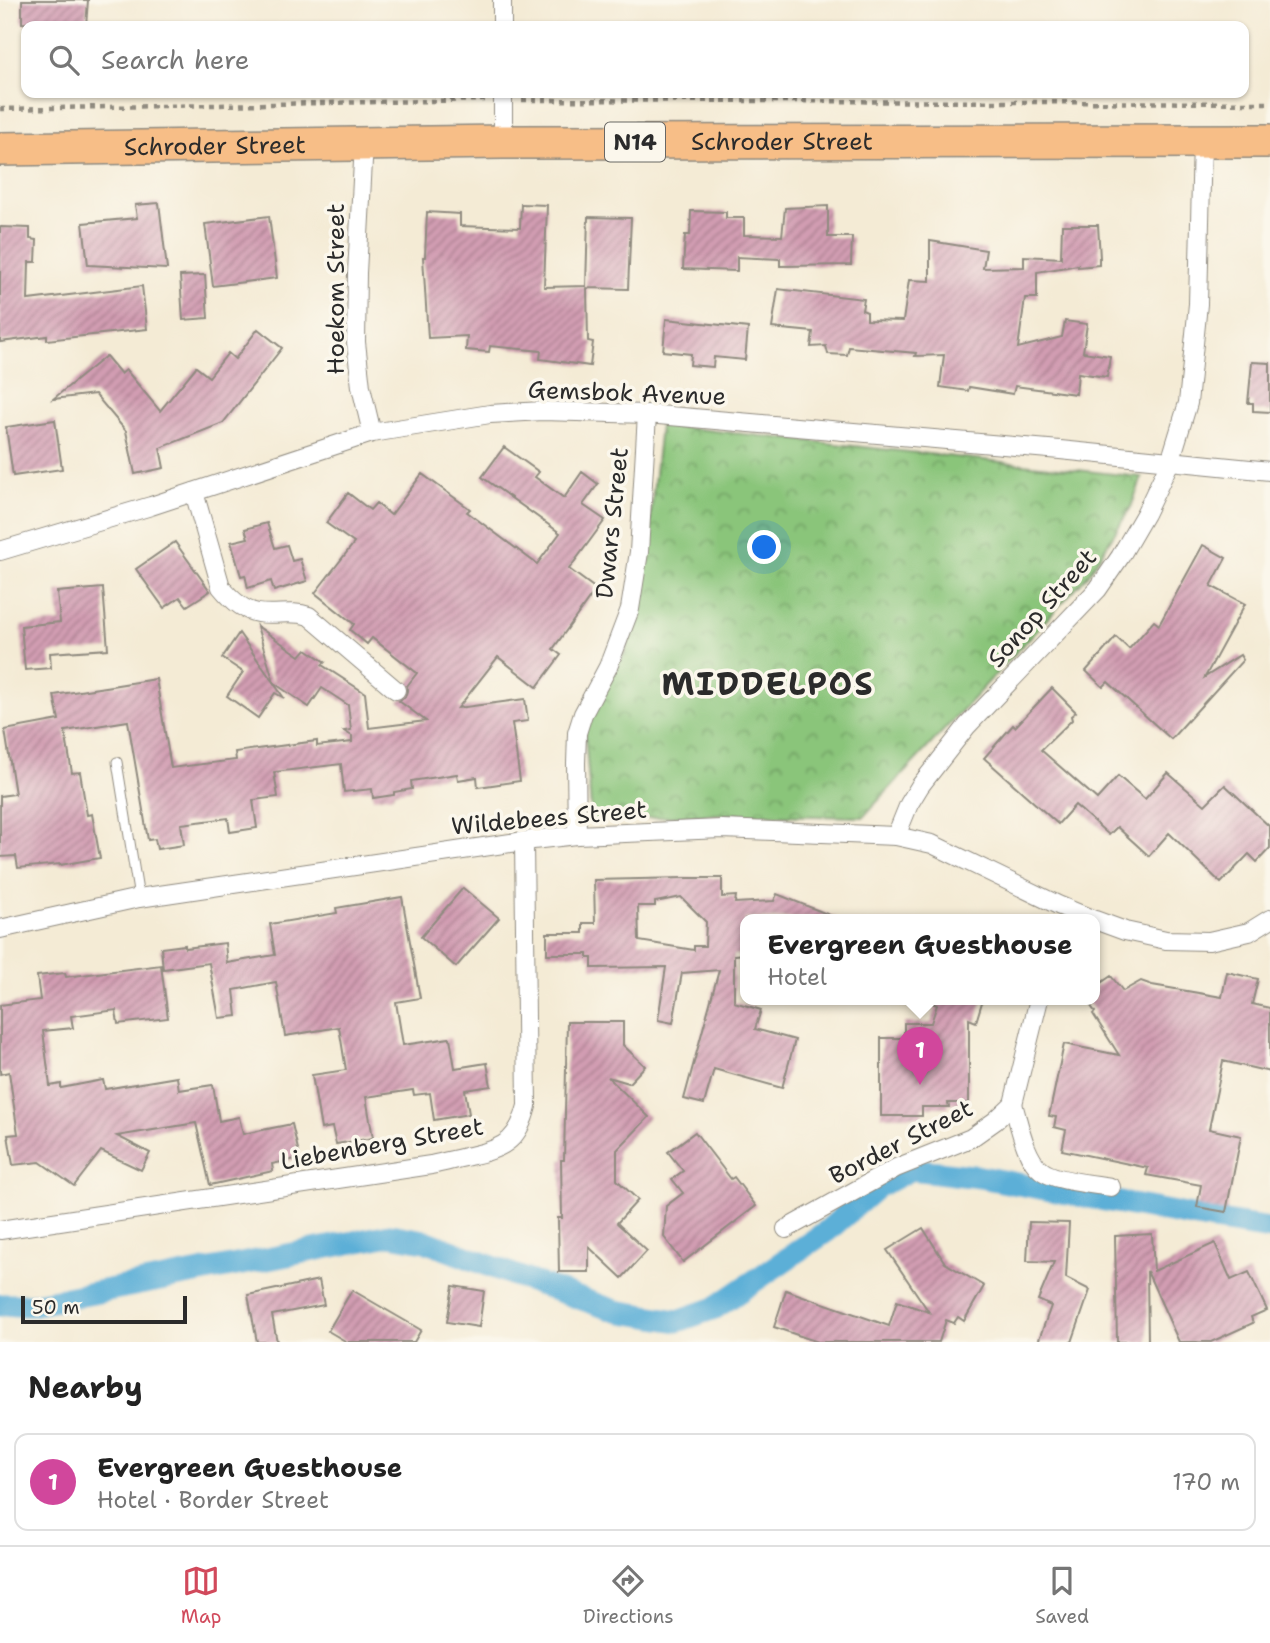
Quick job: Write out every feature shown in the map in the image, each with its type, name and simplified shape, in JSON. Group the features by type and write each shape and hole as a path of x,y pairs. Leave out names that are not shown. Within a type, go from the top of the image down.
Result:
{"highway":[{"name":"Schroder Street","path":"0,149 503,142 1270,141"}],"street":[{"path":"502,0 502,21"},
{"path":"503,98 503,142"},
{"name":"Sonop Street","path":"896,836 909,804 920,786 967,726 1098,589 1120,558 1145,514 1170,462 1188,403 1198,304 1202,141"},
{"name":"Hoekom Street","path":"364,143 356,341 361,387 372,433"},
{"name":"Gemsbok Avenue","path":"0,551 194,492 372,433 490,414 542,411 646,414 1270,471"},
{"name":"Dwars Street","path":"577,835 577,733 583,714 608,667 629,609 639,552 646,414"},
{"path":"194,492 221,587 228,596 256,613 298,612 309,616 396,690"},
{"name":"Wildebees Street","path":"0,929 139,898 524,841 577,835 722,830 896,836 932,844 1056,912"},
{"name":"Liebenberg Street","path":"0,1230 431,1165 494,1151 505,1145 517,1132 527,1106 524,841"},
{"name":"Wildebees Street","path":"1100,922 1125,932 1166,940 1209,941 1249,932 1270,919"},
{"path":"1038,1005 1013,1104 1026,1146 1041,1171 1059,1178 1111,1187"},
{"name":"Border Street","path":"786,1229 896,1168 971,1138 1013,1104"}],"lane":[{"path":"117,762 139,898"}],"path":[{"path":"0,109 426,98"},
{"path":"722,98 1270,103"}],"green space":[{"path":"660,425 1142,477 1131,507 1088,575 863,817 720,814 592,821 584,722 626,650 643,592"}],"building":[{"path":"22,0 88,0 86,21 22,21"},
{"path":"159,203 167,269 88,265 83,223 137,218 135,205"},
{"path":"521,204 547,205 544,287 586,286 588,217 631,218 628,289 587,288 588,341 593,342 590,366 540,359 541,351 490,346 489,352 466,350 467,336 428,338 423,257 427,212 460,214 460,226 520,228"},
{"path":"828,206 828,237 852,237 851,265 780,266 780,259 737,257 737,271 683,269 685,235 690,235 691,211 726,212 726,218 744,218 744,235 782,236 785,208"},
{"path":"269,216 277,278 213,286 205,224"},
{"path":"1062,225 1098,225 1099,265 1078,265 1037,272 1037,298 1025,298 1018,348 1062,337 1065,321 1087,324 1083,352 1110,356 1107,377 1078,373 1076,394 1015,386 1013,394 969,387 968,391 940,387 944,355 915,356 916,353 849,347 847,355 828,354 826,346 811,347 813,332 772,328 778,289 864,299 862,310 867,312 867,320 903,321 909,280 930,281 930,241 986,250 983,268 1024,267 1024,256 1061,258"},
{"path":"0,227 30,228 30,239 37,240 36,262 29,262 28,300 142,286 147,329 47,340 47,336 0,342"},
{"path":"205,275 208,318 183,320 180,276"},
{"path":"666,319 748,328 745,360 714,357 713,367 690,365 691,354 663,351"},
{"path":"258,329 282,348 223,423 160,448 164,468 135,474 126,431 95,394 53,399 106,356 121,374 126,370 160,411 196,367 209,377 228,353 235,359"},
{"path":"1252,362 1270,363 1270,412 1253,411 1253,403 1248,403"},
{"path":"55,420 62,469 13,476 6,427"},
{"path":"504,447 539,472 535,477 564,498 582,472 598,484 583,505 605,520 569,569 596,589 553,649 561,655 537,687 498,657 458,708 525,699 528,721 512,723 520,781 478,787 477,777 458,780 457,774 411,781 412,789 373,798 372,789 344,792 341,764 274,772 278,797 253,800 257,828 230,832 228,818 181,824 184,845 157,849 155,839 148,840 128,721 65,731 72,773 80,772 87,815 92,814 100,858 60,865 18,868 16,856 0,857 0,796 15,794 5,730 59,720 54,695 156,679 171,768 236,760 235,752 317,741 317,746 352,742 352,736 344,731 351,730 348,705 322,688 309,707 274,683 257,626 300,656 306,649 325,662 322,665 365,693 369,728 426,721 399,701 405,697 407,686 417,673 372,638 367,644 350,630 354,624 315,593 354,543 326,523 348,493 370,510 376,503 391,515 422,474 470,509 467,512 537,564 560,533 482,477"},
{"path":"267,523 275,548 287,545 292,561 300,559 307,581 274,591 271,581 248,588 245,575 241,576 231,542 248,538 245,529"},
{"path":"175,542 210,591 187,606 180,597 164,608 136,569"},
{"path":"1203,545 1226,558 1211,586 1245,604 1205,677 1240,655 1243,660 1171,739 1108,682 1103,687 1086,671 1116,637 1129,649 1154,621 1159,625"},
{"path":"103,588 108,649 50,653 51,668 25,670 21,626 60,622 57,592"},
{"path":"239,633 284,698 275,693 258,718 227,696 243,672 222,658"},
{"path":"1052,688 1076,712 1071,716 1072,720 1041,750 1097,799 1118,776 1145,799 1168,773 1205,805 1225,785 1270,827 1270,848 1257,862 1249,854 1221,883 1169,833 1149,856 1117,827 1109,835 1075,805 1058,824 984,758 1013,725 1015,727"},
{"path":"722,878 722,897 736,896 735,903 774,901 777,894 827,914 740,914 740,954 734,955 734,1002 761,1010 755,1029 795,1040 782,1088 714,1069 704,1104 684,1099 719,970 682,973 673,1023 658,1020 666,967 592,968 592,958 588,958 588,954 547,954 547,933 583,933 583,923 595,923 594,880","holes":["681,897 706,922 705,946 694,946 694,950 639,941 638,906 655,906 655,902"]},
{"path":"463,888 499,918 456,967 421,937"},
{"path":"402,897 420,998 396,1002 403,1045 450,1038 455,1068 487,1063 491,1086 465,1090 469,1114 434,1120 430,1093 414,1095 413,1090 366,1097 373,1138 336,1144 332,1127 321,1129 312,1075 346,1070 339,1027 285,1036 276,982 234,990 237,1016 219,1018 209,963 163,969 161,948 225,943 227,963 275,955 270,924 337,913 336,908"},
{"path":"161,965 168,1018 118,1024 116,1010 71,1016 73,1028 43,1031 50,1086 61,1084 61,1088 103,1080 105,1089 177,1077 179,1090 213,1085 219,1121 239,1117 243,1134 292,1124 300,1158 272,1164 273,1171 210,1185 196,1123 117,1136 150,1153 141,1170 101,1151 74,1186 40,1162 13,1165 8,1135 18,1134 9,1072 0,1074 0,1005 40,1000 37,976 65,973 66,977"},
{"path":"1227,972 1258,979 1252,1004 1270,1008 1270,1072 1223,1061 1209,1129 1241,1136 1226,1212 1197,1207 1201,1185 1146,1175 1148,1168 1062,1150 1066,1130 1054,1127 1056,1117 1049,1116 1064,1044 1119,1055 1090,1005 1100,1005 1100,984 1111,976 1123,991 1141,981 1222,997"},
{"path":"937,1005 981,1005 976,1022 969,1019 969,1103 948,1103 949,1107 922,1107 922,1116 881,1116 881,1038 904,1038 904,1023 931,1023"},
{"path":"567,1022 623,1022 623,1045 645,1066 629,1083 608,1077 649,1117 617,1150 617,1180 638,1200 617,1223 647,1251 622,1278 589,1247 589,1272 559,1272 558,1218 562,1218 561,1160 564,1160"},
{"path":"695,1132 731,1179 734,1177 756,1206 683,1262 664,1237 666,1206 683,1193 672,1179 683,1171 668,1152"},
{"path":"1029,1222 1069,1223 1066,1278 1090,1290 1072,1342 1038,1342 1051,1306 1038,1300 1054,1262 1027,1261"},
{"path":"923,1228 945,1263 984,1286 964,1321 958,1317 954,1323 946,1320 939,1342 818,1342 774,1327 786,1290 889,1326 897,1301 929,1312 887,1250"},
{"path":"1152,1234 1154,1271 1215,1243 1231,1280 1249,1272 1267,1310 1251,1317 1253,1323 1211,1342 1179,1342 1147,1271 1148,1342 1117,1342 1115,1236"},
{"path":"319,1280 324,1305 272,1315 277,1342 257,1342 248,1295"},
{"path":"453,1286 484,1291 479,1327 447,1322"},
{"path":"352,1290 421,1330 414,1342 347,1342 328,1331"}],"waterway":[{"path":"0,1305 31,1305 390,1235 425,1241 616,1311 678,1321 715,1308 827,1231 877,1187 911,1169 980,1177 1270,1229"}],"place":[{"name":"Evergreen Guesthouse","path":"920,1085"}],"district":[{"name":"MIDDELPOS","path":"768,683"}]}
